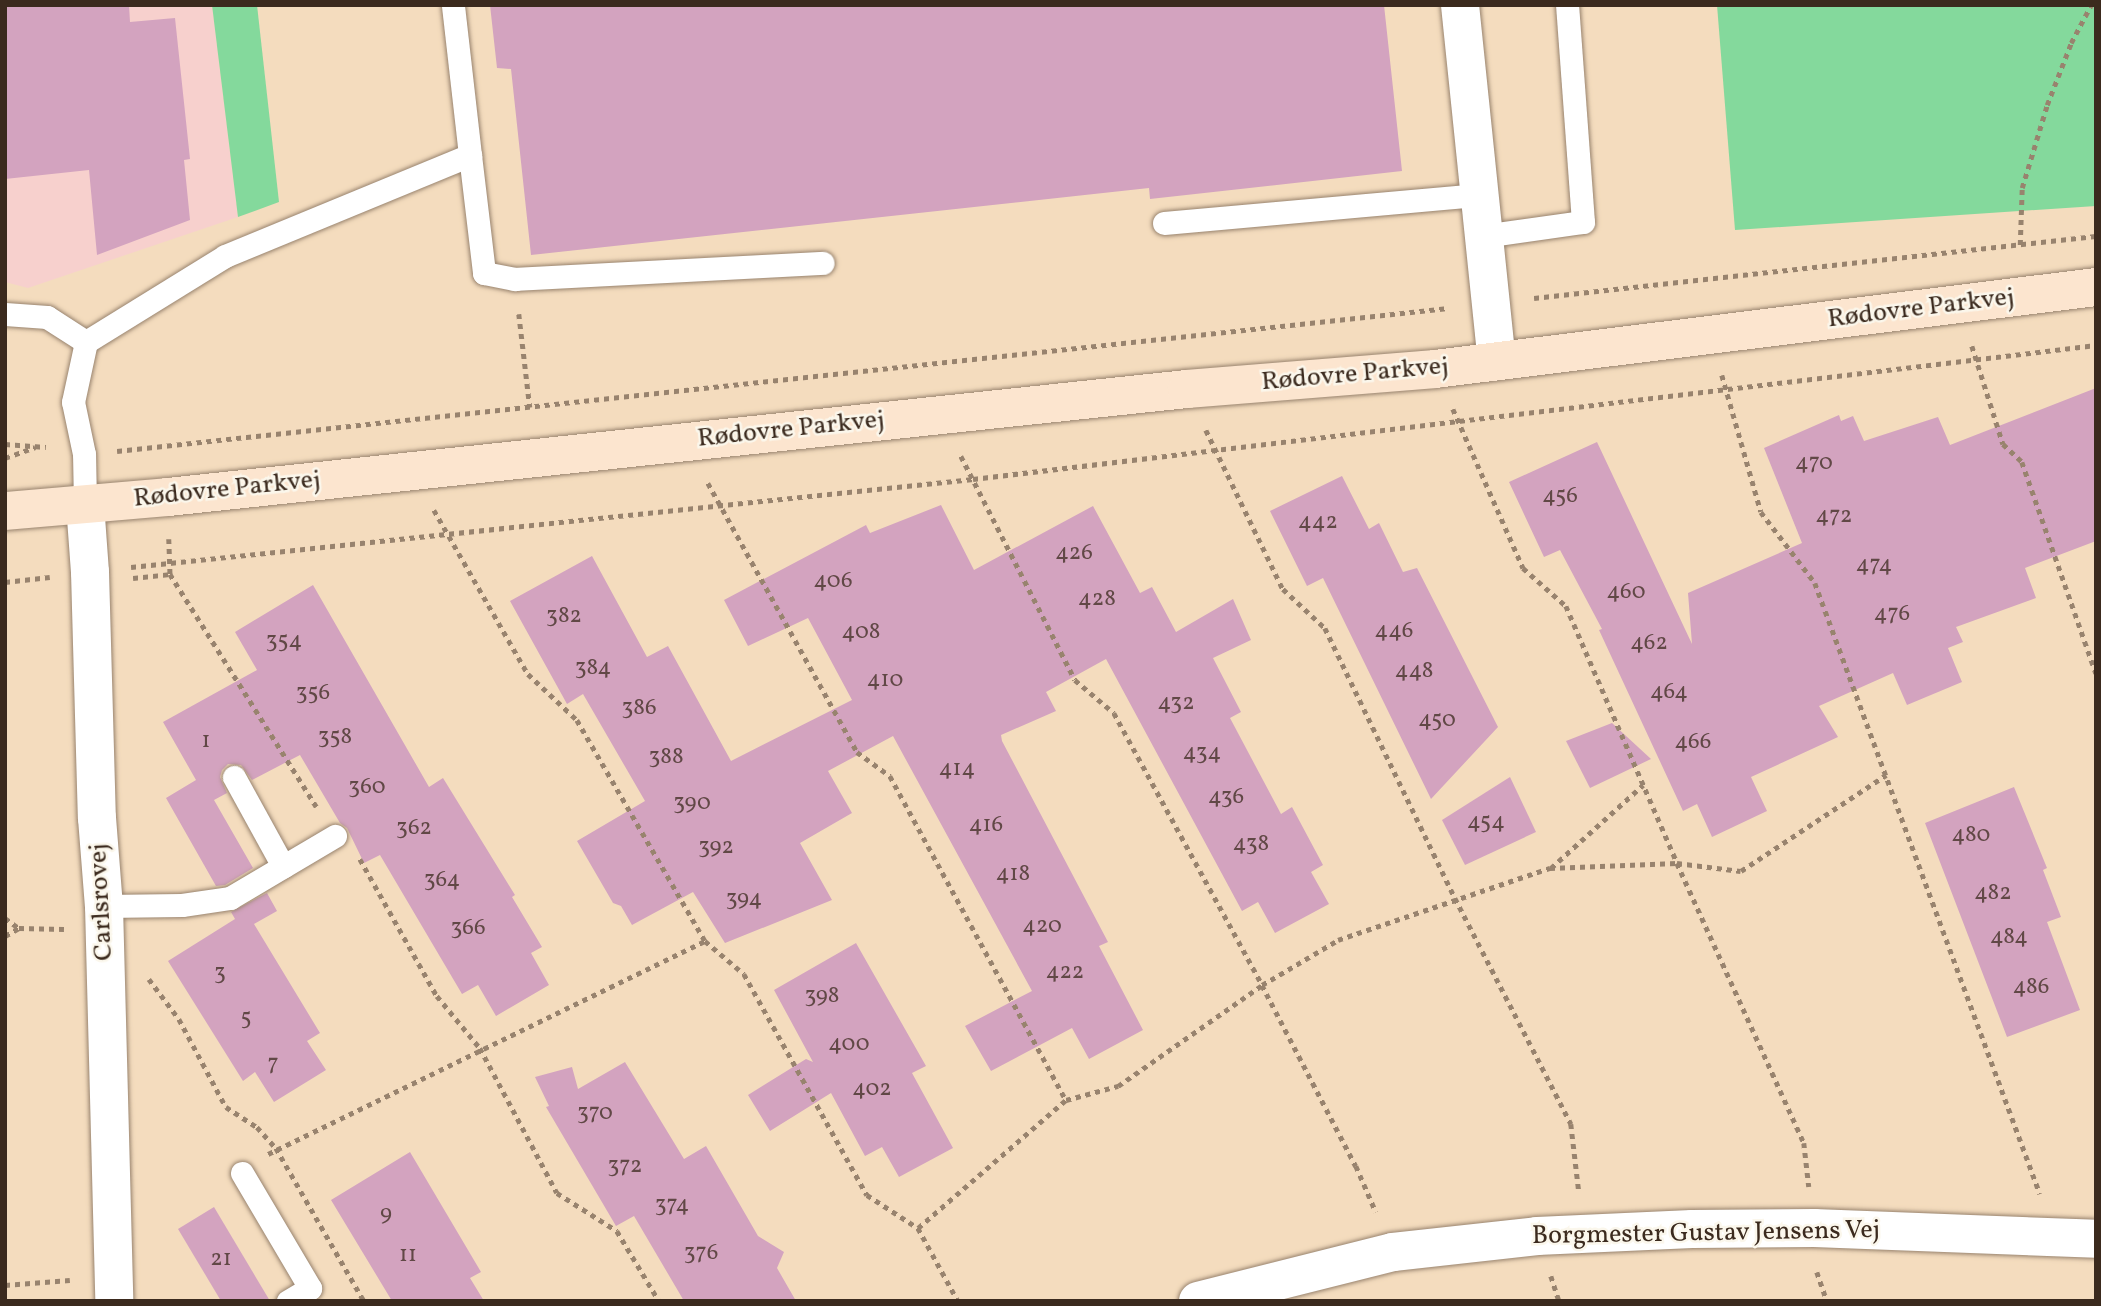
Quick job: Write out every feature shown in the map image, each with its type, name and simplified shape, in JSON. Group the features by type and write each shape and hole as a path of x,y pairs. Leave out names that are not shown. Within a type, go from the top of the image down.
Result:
{"street":[{"path":"1460,5 1497,361"},
{"name":"Rødovre Parkvej","path":"5,511 168,497 411,469 1187,389 1436,369 1711,337 2096,287"},
{"name":"Carlsrovej","path":"85,504 90,572 97,818 105,934 113,1289"},
{"name":"Borgmester Gustav Jensens Vej","path":"1198,1301 1393,1252 1537,1236 1692,1229 1814,1228 2096,1239"}],"lane":[{"path":"453,5 484,273 515,279 823,263"},
{"path":"1483,236 1583,222 1567,5"},
{"path":"85,504 84,454 73,402 86,342 225,256 470,155"},
{"path":"1164,223 1479,195"},
{"path":"5,314 47,317 86,342"},
{"path":"234,777 283,866"},
{"path":"105,934 182,905 230,898 335,836"},
{"path":"242,1173 310,1288 288,1301"}],"path":[{"path":"2020,245 2022,188 2025,176 2047,104 2071,43 2091,5"},
{"path":"5,444 39,446 84,454 2096,236"},
{"path":"1959,304 2003,444 2022,462 2096,673"},
{"path":"1711,337 1761,512 1815,583 2038,1187 2050,1236"},
{"path":"5,582 973,479 2096,345"},
{"path":"1436,369 1523,568 1566,606 1677,863 1804,1143 1814,1228"},
{"path":"1187,389 1283,589 1325,628 1455,898 1571,1124 1584,1234"},
{"path":"940,415 1075,680 1114,713 1262,985 1356,1166 1393,1252"},
{"path":"684,441 857,752 890,776 1066,1100"},
{"path":"5,458 39,446"},
{"path":"411,469 528,674 577,720 705,942 744,974 867,1195 918,1228 958,1301"},
{"path":"168,497 170,574 335,836 363,862 437,996 480,1048 557,1194 617,1231 659,1301"},
{"path":"918,1228 1066,1100 1118,1086 1262,985 1338,940 1455,898 1550,868 1677,863 1741,871 1886,775"},
{"path":"1550,868 1643,785"},
{"path":"5,918 19,928 105,934 147,975 179,1019 226,1107 257,1127 275,1149 364,1301"},
{"path":"5,936 19,928"},
{"path":"242,1173 275,1149 705,942"},
{"path":"5,1285 113,1289"}],"shaded area":[{"path":"5,5 212,5 238,217 28,288 5,282"}],"green space":[{"path":"212,5 257,5 279,202 238,217"},
{"path":"1717,5 2096,5 2096,206 1735,230"}],"building":[{"path":"5,5 129,5 130,22 175,18 190,159 184,160 190,220 97,255 89,170 5,179"},
{"path":"490,5 1384,5 1402,171 1150,199 1149,188 531,255 511,69 497,68"},
{"path":"2096,388 2096,541 2025,568 2036,598 1956,627 1963,642 1948,648 1962,682 1907,705 1893,673 1819,706 1838,737 1751,777 1767,811 1712,837 1697,804 1683,811 1599,630 1602,629 1560,550 1544,557 1509,482 1597,442 1692,644 1688,593 1802,543 1764,448 1839,415 1841,421 1853,416 1864,441 1938,417 1950,445"},
{"path":"1342,476 1369,529 1379,523 1403,572 1417,568 1498,727 1431,799 1323,578 1307,586 1270,511"},
{"path":"941,505 974,570 1093,506 1140,593 1152,587 1176,632 1233,599 1251,640 1213,658 1241,712 1230,718 1281,814 1292,807 1323,865 1311,872 1329,904 1275,933 1258,902 1242,911 1106,659 1046,692 1056,711 1001,735 1002,741 1108,942 1099,946 1143,1030 1089,1059 1072,1028 991,1071 965,1026 1032,991 893,736 828,771 852,813 800,843 832,900 725,943 693,892 632,925 621,906 613,903 577,841 645,801 583,694 567,704 510,601 592,556 647,657 668,646 731,761 852,700 808,618 748,646 724,600 866,525 870,533"},
{"path":"313,585 429,787 443,778 515,895 512,897 542,947 531,953 549,985 496,1016 478,985 462,994 380,855 364,863 347,828 340,823 300,755 252,780 241,765 228,764 222,770 220,777 227,793 214,800 253,868 225,885 216,886 166,798 196,780 163,722 257,670 235,632"},
{"path":"1612,723 1651,759 1590,788 1566,741"},
{"path":"1510,777 1536,832 1465,865 1442,820"},
{"path":"2014,787 2047,868 2043,870 2061,917 2047,922 2080,1010 2007,1037 1925,823"},
{"path":"267,893 277,911 254,924 320,1033 307,1041 326,1070 274,1102 255,1072 243,1081 168,961 235,919 231,912"},
{"path":"856,943 926,1066 912,1073 953,1148 899,1177 882,1147 865,1156 831,1093 770,1131 748,1095 806,1059 813,1062 774,990"},
{"path":"625,1062 684,1159 706,1146 758,1236 784,1252 777,1268 796,1301 684,1301 634,1216 616,1226 546,1107 549,1106 535,1077 572,1067 578,1089"},
{"path":"410,1152 481,1272 470,1278 484,1301 392,1301 331,1200"},
{"path":"214,1207 270,1301 221,1301 178,1229"}]}
